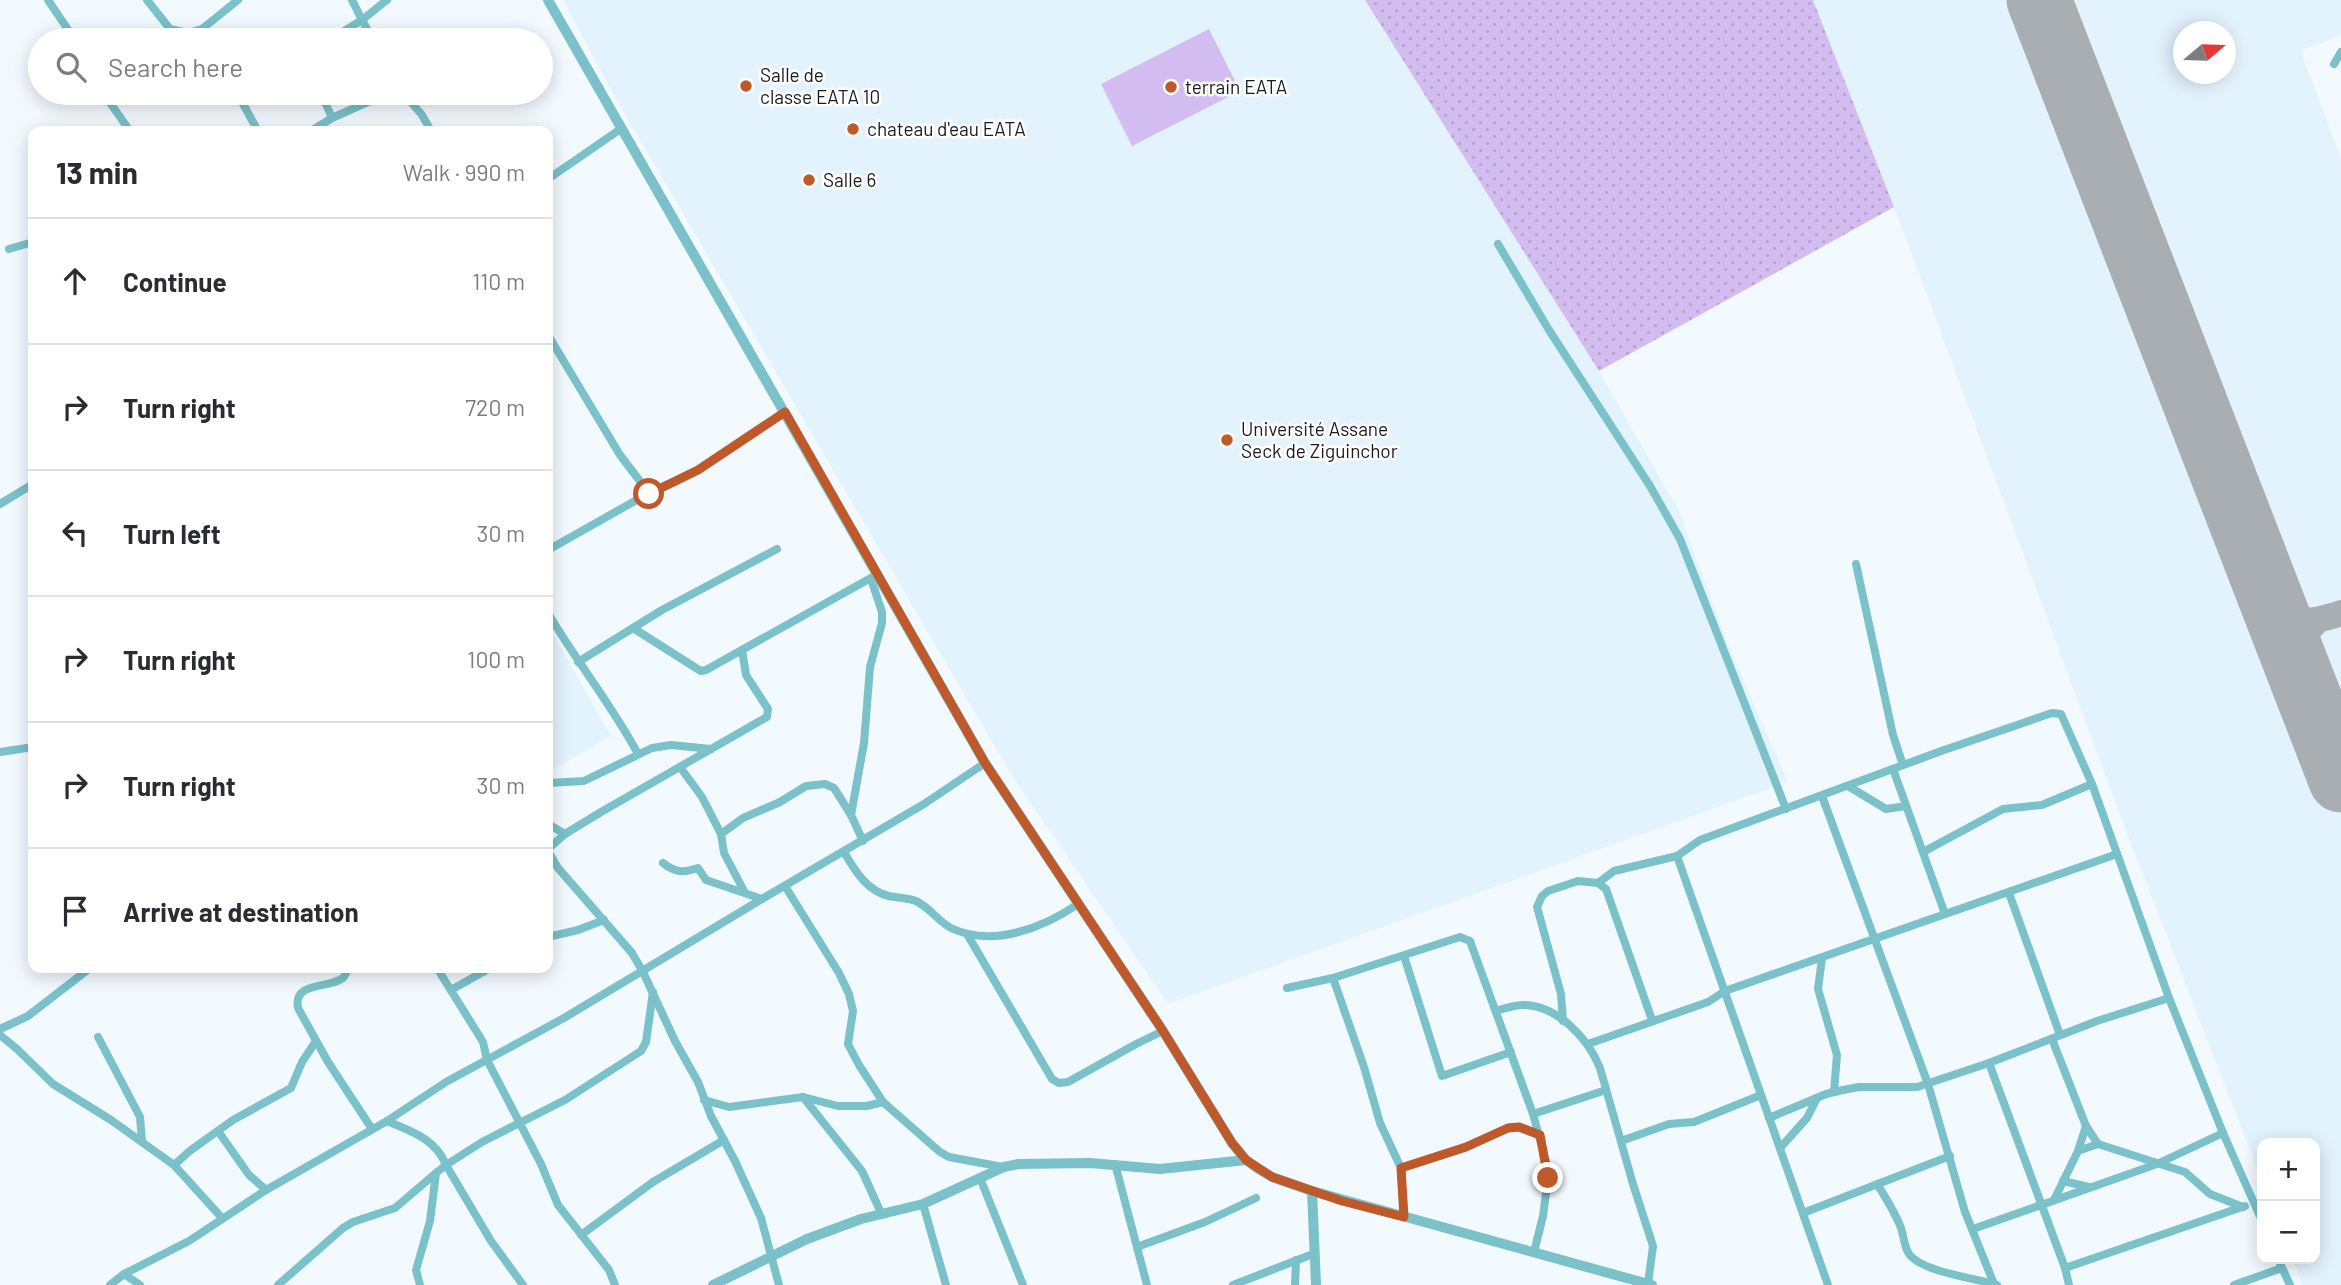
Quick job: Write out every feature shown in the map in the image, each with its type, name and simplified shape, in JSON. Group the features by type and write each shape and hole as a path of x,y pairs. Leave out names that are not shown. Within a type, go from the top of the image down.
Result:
{"street":[{"path":"48,0 67,28"},
{"path":"148,0 169,28"},
{"path":"203,28 238,0"},
{"path":"352,0 366,28"},
{"path":"349,28 387,0"},
{"path":"548,0 785,412 874,577 985,763 1163,1031 1232,1143 1246,1160 1272,1177 1312,1191 1650,1284 1653,1247 1600,1068 1588,1044 1563,1021 1546,1011 1525,1005 1496,1011"},
{"path":"2334,64 2341,52"},
{"path":"112,105 126,126"},
{"path":"244,105 255,126"},
{"path":"326,105 331,118"},
{"path":"319,126 361,105"},
{"path":"413,105 428,126"},
{"path":"553,176 622,128"},
{"path":"9,249 28,243"},
{"path":"1499,244 1577,375 1650,486 1680,539 1786,810"},
{"path":"553,343 620,455 649,494"},
{"path":"553,547 698,470 785,412"},
{"path":"0,504 28,487"},
{"path":"578,662 662,610 777,549"},
{"path":"1856,564 1903,765"},
{"path":"633,628 701,671 874,577"},
{"path":"851,815 864,743 872,658 881,623 874,577"},
{"path":"553,621 638,754"},
{"path":"553,845 565,834 767,717 768,709 746,674 742,650"},
{"path":"1598,883 1614,870 1677,856 1700,840 1903,765 2057,713 2066,721 2092,784 2169,998 2257,1209"},
{"path":"553,783 584,781 652,748 671,745 711,749"},
{"path":"0,752 28,748"},
{"path":"110,1285 124,1274 189,1241 266,1190 387,1121 435,1088 643,972 863,841 925,804 985,763"},
{"path":"680,767 702,797 721,834 724,853 744,891"},
{"path":"1893,769 1945,914"},
{"path":"721,834 743,818 780,802 806,786 817,784 834,788 863,841"},
{"path":"1923,852 2003,809 2042,804 2092,784"},
{"path":"1848,786 1886,809 1906,806"},
{"path":"1822,796 1928,1084 1965,1212 1996,1285"},
{"path":"553,827 565,834"},
{"path":"844,852 855,872 870,887 886,896 918,902 946,925 967,934 989,936 1030,930 1078,904"},
{"path":"1588,1044 1708,1002 1725,991 2117,854"},
{"path":"1677,856 1828,1285"},
{"path":"553,859 632,953 643,972 761,1218 779,1285"},
{"path":"663,863 671,870 684,873 698,868 706,880 762,899"},
{"path":"1563,1021 1561,994 1537,906 1548,891 1578,881 1598,883 1606,889 1652,1020"},
{"path":"785,886 839,973 853,1011 848,1044 859,1065 883,1102 940,1152 949,1157 1004,1167 1049,1163 1115,1164 1160,1169 1246,1160"},
{"path":"2009,893 2086,1126 2098,1144 2185,1172 2210,1194 2243,1207"},
{"path":"553,936 604,920"},
{"path":"967,934 1052,1079 1059,1083 1068,1082 1163,1031"},
{"path":"1287,988 1333,978 1460,937 1470,941 1540,1135 1548,1178 1534,1252"},
{"path":"1405,956 1442,1076 1511,1052"},
{"path":"1822,958 1818,989 1837,1055 1834,1092"},
{"path":"0,1029 28,1016 84,973"},
{"path":"346,973 342,978 310,988 298,998 298,1008 328,1062 372,1129"},
{"path":"440,973 483,1042 487,1060 541,1164 558,1205 609,1270 615,1285"},
{"path":"451,990 481,973"},
{"path":"1333,978 1380,1123 1401,1168 1404,1217"},
{"path":"278,1285 343,1228 395,1208 446,1165 482,1142 565,1100 641,1051 646,1042 653,992"},
{"path":"1769,1118 1834,1092 1859,1087 1906,1088 1928,1084 2169,998"},
{"path":"0,1035 53,1084 142,1141 174,1165 222,1218"},
{"path":"98,1037 140,1117 142,1141"},
{"path":"174,1165 233,1120 291,1088 302,1062 316,1041"},
{"path":"1989,1063 2069,1285"},
{"path":"1533,1114 1606,1090"},
{"path":"1621,1141 1669,1124 1694,1122 1761,1095"},
{"path":"704,1100 729,1107 803,1097 838,1106 867,1106 883,1102"},
{"path":"803,1097 862,1171 882,1215"},
{"path":"1780,1148 1807,1118 1817,1098"},
{"path":"387,1121 419,1135 442,1154 491,1241 523,1285"},
{"path":"2054,1200 2078,1151 2086,1126"},
{"path":"1401,1168 1466,1147 1508,1128 1519,1127 1540,1135"},
{"path":"218,1131 249,1175 266,1190"},
{"path":"1973,1229 2157,1164 2223,1133"},
{"path":"581,1235 653,1182 724,1140"},
{"path":"2078,1151 2098,1144"},
{"path":"1803,1213 1950,1156"},
{"path":"1115,1164 1147,1285"},
{"path":"713,1285 807,1239 861,1219 923,1204 1004,1167"},
{"path":"420,1285 416,1270 430,1221 436,1173"},
{"path":"980,1178 1023,1285"},
{"path":"2063,1181 2089,1187"},
{"path":"1877,1184 1895,1216 1911,1257 1929,1266 1996,1285"},
{"path":"1312,1191 1316,1285"},
{"path":"1137,1247 1205,1222 1256,1198"},
{"path":"2065,1268 2254,1202"},
{"path":"923,1204 946,1285"},
{"path":"1233,1285 1313,1254"},
{"path":"1295,1285 1296,1260"},
{"path":"2280,1264 2290,1285"},
{"path":"2234,1285 2247,1283 2282,1268"},
{"path":"124,1274 140,1285"}],"shaded area":[{"name":"Université Assane Seck de Ziguinchor","path":"563,0 1365,0 1599,371 1678,509 1730,649 1788,782 1168,1004 1012,776 613,94"},
{"path":"1365,0 1813,0 1894,207 1599,371"},
{"path":"1813,0 2341,0 2341,35 2301,51 2341,158 2341,1285 2303,1285 2295,1264 2320,1264 2320,1138 2257,1138 2257,1168 2125,828 1894,207"},
{"name":"terrain EATA","path":"1209,29 1240,91 1132,146 1101,84"},
{"path":"553,634 611,736 553,770"}],"taxiway":[{"path":"2273,604 2297,619 2321,619 2341,613"},
{"path":"2298,668 2301,642 2317,621"}],"runway":[{"path":"2039,0 2341,780"}],"place":[{"name":"Salle de classe EATA 10","path":"746,86"},
{"name":"terrain EATA","path":"1171,87"},
{"name":"chateau d'eau EATA","path":"853,129"},
{"name":"Salle 6","path":"809,180"},
{"name":"Université Assane Seck de Ziguinchor","path":"1227,440"}],"route":[{"path":"649,494 698,470 785,412 985,763 1163,1031 1232,1143 1246,1160 1272,1177 1342,1201 1404,1217 1401,1168 1477,1143 1500,1130 1519,1127 1540,1135 1548,1178"}]}
